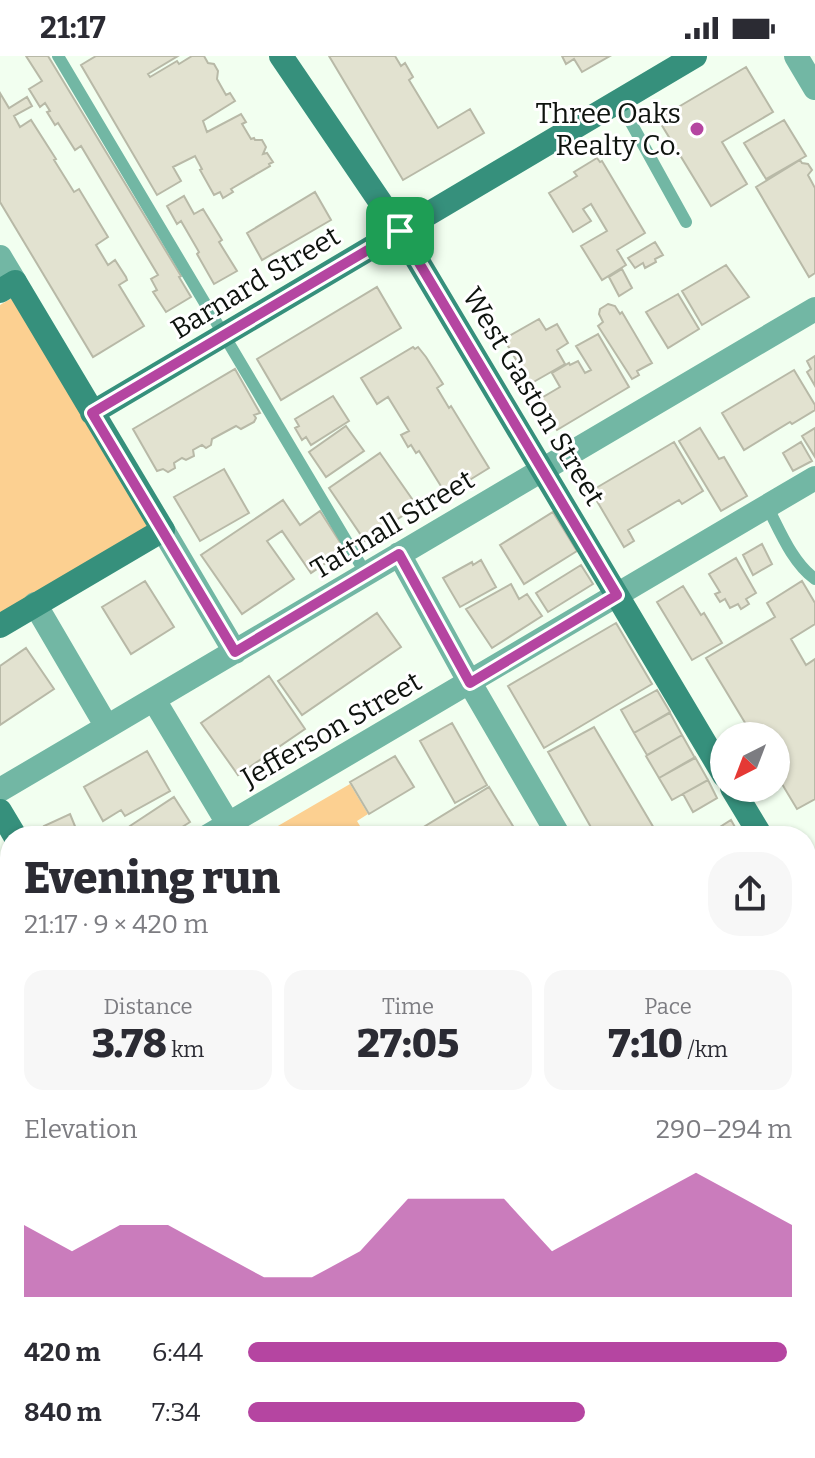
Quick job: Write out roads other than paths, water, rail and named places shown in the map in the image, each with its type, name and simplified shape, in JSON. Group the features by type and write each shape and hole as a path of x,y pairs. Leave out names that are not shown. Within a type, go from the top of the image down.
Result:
{"street":[{"name":"West Gaston Street","path":"281,56 400,231 710,751"},
{"name":"Barnard Street","path":"92,413 695,56"},
{"path":"796,56 815,88"},
{"path":"0,257 8,286 92,413 235,652"},
{"name":"Tattnall Street","path":"0,790 815,309"},
{"name":"Jefferson Street","path":"234,826 815,478"},
{"path":"0,626 163,530"},
{"path":"399,554 553,826"},
{"path":"35,604 107,727"},
{"path":"154,700 221,826"},
{"path":"740,802 755,826"}],"lane":[{"path":"58,56 366,574"},
{"path":"619,101 686,222"},
{"path":"767,506 792,554 815,579"}],"place":[{"name":"Three Oaks Realty Co.","path":"697,129"}]}
